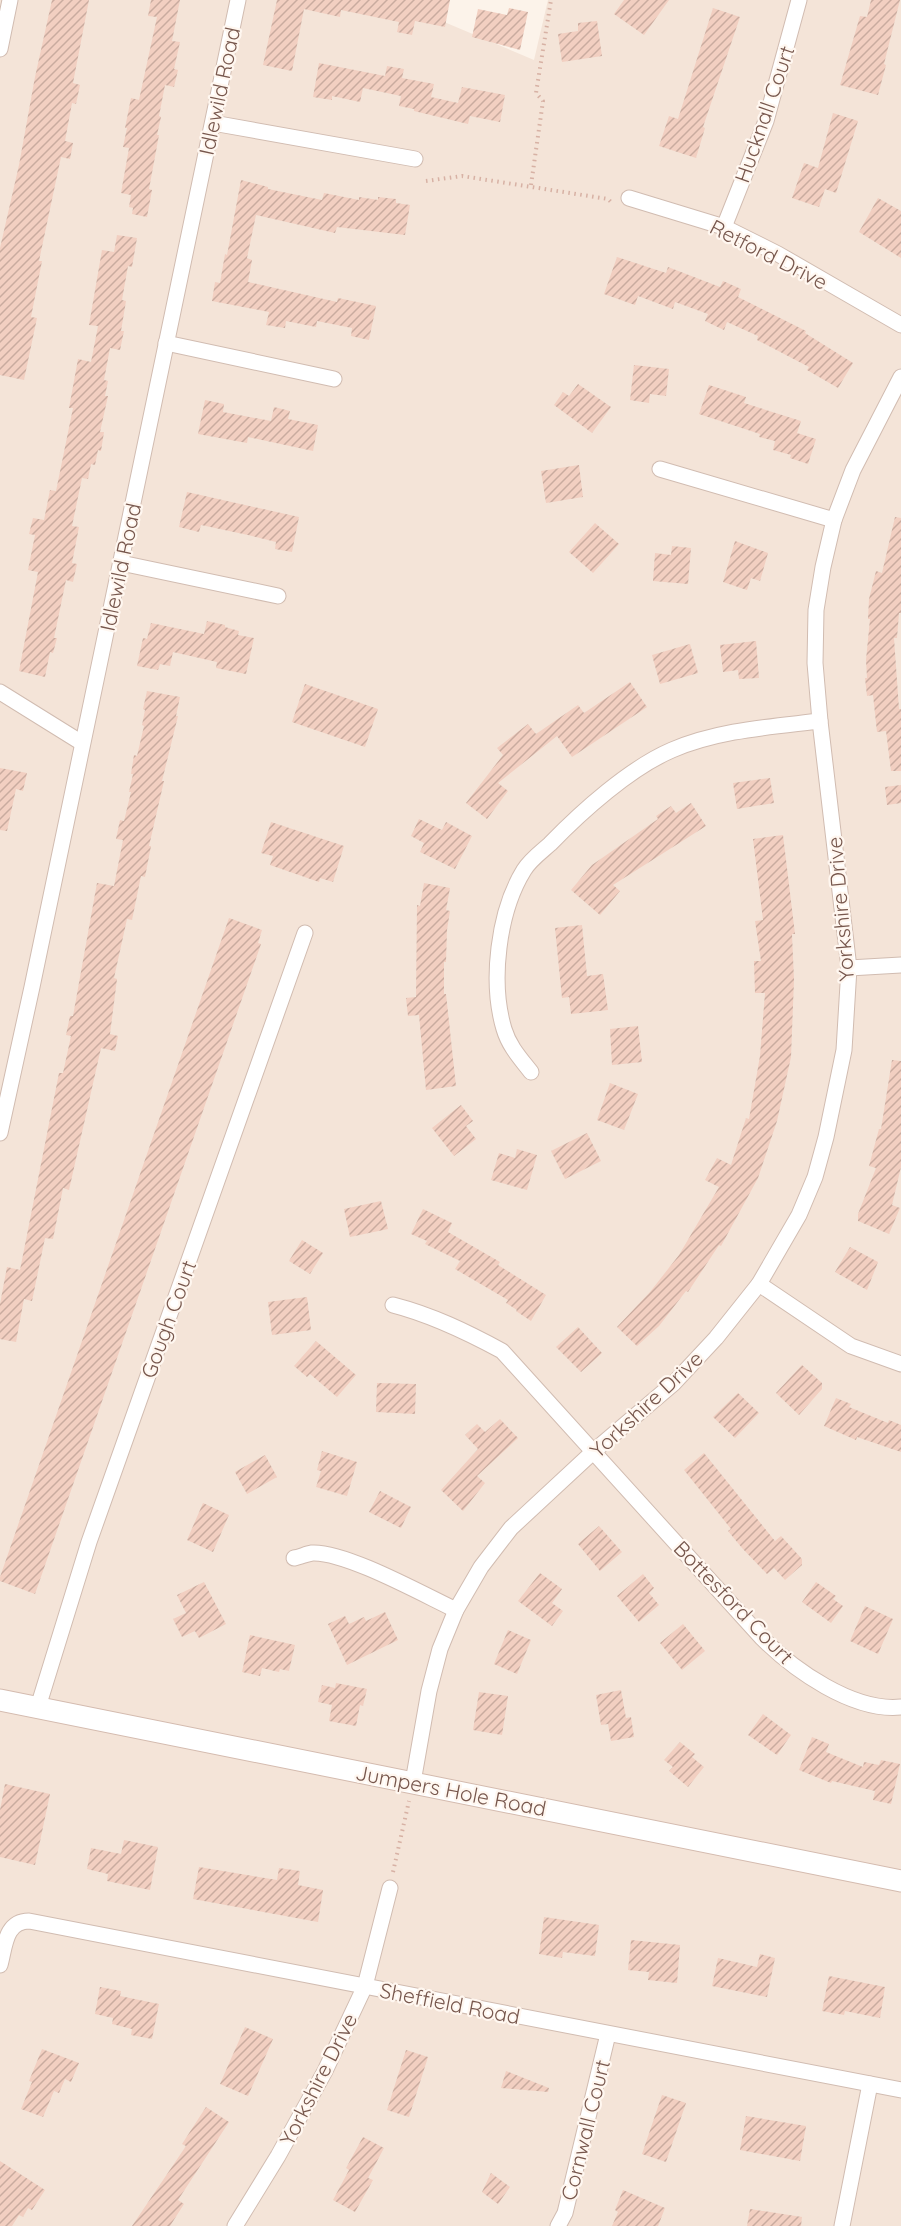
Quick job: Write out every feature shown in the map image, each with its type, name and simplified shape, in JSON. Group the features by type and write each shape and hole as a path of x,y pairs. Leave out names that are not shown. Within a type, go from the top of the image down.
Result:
{"main road":[{"name":"Jumpers Hole Road","path":"0,1700 901,1881"}],"street":[{"path":"0,49 10,0"},
{"name":"Idlewild Road","path":"0,1133 6,1079 121,563 238,0"},
{"name":"Hucknall Court","path":"724,227 766,121 799,0"},
{"path":"213,123 415,159"},
{"name":"Retford Drive","path":"629,198 724,227 778,254 901,326"},
{"path":"166,343 334,379"},
{"name":"Yorkshire Drive","path":"413,1782 429,1691 440,1649 456,1610 480,1567 511,1528 594,1451 674,1383 716,1338 759,1284 799,1215 815,1177 826,1137 844,1050 849,968 814,663 816,610 834,520 853,470 901,377"},
{"path":"660,470 834,520"},
{"path":"121,563 278,596"},
{"path":"0,692 82,743"},
{"path":"531,1071 512,1048 504,1029 500,1008 498,954 501,930 510,899 525,869 584,810 647,764 670,751 699,739 730,732 820,721"},
{"name":"Gough Court","path":"38,1707 89,1542 305,933"},
{"path":"849,968 901,965"},
{"path":"759,1284 851,1346 901,1364"},
{"name":"Bottesford Court","path":"393,1305 418,1311 469,1333 502,1351 774,1649 809,1676 842,1694 872,1705 901,1707"},
{"path":"294,1558 312,1553 355,1563 456,1610"},
{"name":"Yorkshire Drive","path":"235,2226 278,2156 325,2071 365,1986 390,1888"},
{"name":"Sheffield Road","path":"0,1965 7,1937 14,1924 28,1921 901,2090"},
{"name":"Cornwall Court","path":"558,2226 565,2214 608,2034"},
{"path":"842,2226 870,2084"}],"path":[{"path":"531,185 543,101 537,93 551,0"},
{"path":"426,180 462,176 531,185 608,199 617,210 629,198"},
{"path":"390,1888 413,1782"}],"shaded area":[{"path":"0,0 392,0 534,60 548,0 901,0 901,2226 0,2226"}],"building":[{"path":"52,0 89,0 73,83 80,85 76,104 72,103 65,141 73,143 70,159 61,157 39,261 42,261 31,317 37,318 24,380 0,375 0,248"},
{"path":"151,0 180,0 172,41 180,42 174,69 178,70 174,87 165,85 159,116 161,117 157,135 159,135 149,189 152,190 147,217 132,214 133,208 129,207 131,195 121,193 129,148 123,147 131,98 139,100 157,17 148,16"},
{"path":"277,0 450,0 445,27 415,21 412,35 397,32 399,22 341,10 340,17 304,9 292,71 263,65"},
{"path":"624,0 669,0 644,35 614,14"},
{"path":"871,0 900,0 878,95 840,85 860,16 867,17"},
{"path":"509,8 528,12 520,50 472,37 478,9 507,15"},
{"path":"713,8 740,17 703,127 705,128 696,158 659,146 669,116 678,119"},
{"path":"597,21 602,56 562,62 558,34 578,31 578,23"},
{"path":"319,63 385,76 387,66 404,69 402,78 434,84 431,97 458,103 462,87 505,95 500,122 470,116 468,124 414,111 414,109 399,106 401,96 363,88 360,102 332,96 332,100 313,97"},
{"path":"833,113 858,121 836,193 825,189 819,207 792,198 804,163 818,168"},
{"path":"241,180 268,187 268,189 322,200 324,193 359,200 359,197 378,200 378,197 396,199 396,203 410,205 405,235 337,227 335,233 256,215 247,258 252,260 248,282 337,302 338,298 376,306 369,340 351,336 352,328 317,321 316,327 286,321 285,328 266,325 269,312 212,301 215,282 220,283 225,254 227,255"},
{"path":"878,198 901,211 901,258 859,232"},
{"path":"117,235 137,238 132,267 128,266 122,300 126,301 121,331 124,331 120,350 110,348 104,380 108,381 105,396 108,396 100,432 104,432 101,451 98,450 95,465 91,464 88,479 82,478 72,526 79,527 72,563 77,564 73,582 66,580 54,638 57,638 53,653 50,652 45,677 19,671 38,572 28,570 35,535 29,534 33,518 44,520 50,490 56,491 73,408 69,408 78,359 91,362 98,326 89,325 102,250 114,252"},
{"path":"617,257 666,273 668,267 720,287 723,281 741,289 738,297 806,331 805,333 853,363 838,388 807,370 809,367 757,340 758,336 727,322 724,330 705,321 708,314 675,302 673,309 638,296 635,305 604,294"},
{"path":"634,365 669,369 666,396 650,394 649,403 630,400"},
{"path":"578,384 611,407 592,433 554,405 563,392 569,396"},
{"path":"709,385 746,397 744,403 801,421 797,433 816,439 808,464 790,458 791,455 773,450 775,441 759,437 760,434 699,414"},
{"path":"205,400 224,404 223,412 271,421 274,407 290,411 288,419 318,425 313,451 248,437 247,443 198,434"},
{"path":"579,465 583,497 546,503 541,471"},
{"path":"187,492 299,517 292,552 275,549 276,542 248,535 201,525 199,532 179,527"},
{"path":"895,517 901,518 901,613 899,613 897,638 894,638 899,709 901,709 901,771 891,771 886,731 877,732 873,695 867,696 865,678 867,678 866,660 870,619 868,619 869,599 876,571 882,573"},
{"path":"595,523 619,544 593,573 569,552"},
{"path":"735,541 768,553 760,581 751,578 747,590 723,582"},
{"path":"672,546 691,548 688,584 653,581 655,553 671,555"},
{"path":"207,621 239,631 238,635 254,638 246,674 216,668 217,662 173,652 170,666 160,664 158,670 137,666 143,638 147,639 151,623 204,634"},
{"path":"756,641 759,678 739,679 738,670 723,672 720,645"},
{"path":"690,644 698,673 660,684 652,655"},
{"path":"630,682 647,707 572,757 557,736 498,783 508,791 487,819 466,803 503,755 497,748 528,724 536,734 578,705 584,713"},
{"path":"305,684 378,709 365,747 292,722"},
{"path":"147,691 180,697 176,716 178,716 149,846 151,846 145,877 141,876 132,920 127,919 114,978 117,979 110,1034 118,1036 115,1051 101,1048 69,1190 63,1188 53,1239 45,1238 32,1301 24,1299 16,1342 0,1339 0,1304 7,1267 20,1270 59,1073 63,1073 71,1036 66,1035 70,1016 73,1016 97,883 114,886 123,840 116,839 120,820 124,821 131,792 129,792 134,755 137,756 144,726 142,725 145,710 143,709"},
{"path":"0,768 27,773 23,791 16,789 7,831 0,830"},
{"path":"770,778 774,803 737,809 733,783"},
{"path":"901,785 901,803 887,805 885,787"},
{"path":"691,803 706,826 613,885 620,891 600,915 571,890 592,865 658,819 656,816 671,806 676,813"},
{"path":"419,819 442,830 446,822 472,836 455,869 420,852 424,843 411,836"},
{"path":"271,822 344,846 333,882 320,878 319,882 270,865 273,856 261,853"},
{"path":"783,835 795,934 792,934 794,980 791,1057 777,1121 758,1178 721,1246 719,1245 688,1292 686,1291 659,1326 637,1346 617,1327 650,1292 679,1255 719,1187 705,1180 717,1158 731,1165 746,1118 749,1119 760,1056 765,993 755,993 754,961 761,961 755,921 763,920 753,839"},
{"path":"424,883 450,888 446,910 450,911 446,962 444,962 444,994 446,994 456,1086 426,1090 419,1015 408,1016 406,998 416,997 417,905 420,906"},
{"path":"229,918 262,930 258,943 261,944 35,1594 0,1581 0,1577"},
{"path":"582,925 587,976 603,974 608,1010 571,1014 569,997 562,998 555,928"},
{"path":"638,1026 642,1062 612,1065 610,1029"},
{"path":"892,1060 901,1061 901,1167 892,1205 900,1208 889,1234 858,1221 858,1214 876,1168 869,1166 879,1129 881,1129"},
{"path":"610,1083 638,1094 624,1130 597,1120"},
{"path":"461,1105 473,1121 466,1126 476,1139 454,1156 432,1128"},
{"path":"587,1133 601,1161 565,1179 551,1151"},
{"path":"517,1149 537,1155 527,1190 491,1180 499,1153 515,1158"},
{"path":"381,1201 388,1229 350,1237 344,1209"},
{"path":"423,1209 452,1223 448,1232 500,1262 498,1265 546,1295 531,1321 506,1303 508,1300 455,1269 460,1261 425,1244 427,1241 411,1234"},
{"path":"302,1240 323,1253 310,1274 289,1261"},
{"path":"850,1247 878,1262 867,1290 835,1272"},
{"path":"307,1297 311,1330 272,1335 268,1302"},
{"path":"578,1327 602,1353 581,1372 556,1347"},
{"path":"316,1341 356,1375 337,1397 310,1374 307,1377 294,1366"},
{"path":"802,1365 822,1383 822,1389 799,1415 776,1393"},
{"path":"377,1383 416,1384 415,1414 376,1412"},
{"path":"738,1393 759,1413 735,1438 713,1417"},
{"path":"836,1398 851,1404 849,1407 888,1423 889,1420 901,1425 901,1452 857,1437 856,1440 824,1426"},
{"path":"500,1419 518,1438 477,1476 485,1483 463,1511 441,1490 478,1449 465,1435 477,1424 485,1432"},
{"path":"322,1451 357,1462 347,1496 316,1487 321,1471 317,1470"},
{"path":"704,1453 775,1541 781,1536 802,1559 802,1565 785,1580 774,1568 767,1574 742,1548 728,1531 731,1529 684,1470"},
{"path":"265,1455 277,1477 247,1494 235,1472"},
{"path":"380,1491 411,1507 401,1528 369,1512"},
{"path":"203,1503 229,1515 213,1552 187,1540"},
{"path":"599,1526 622,1552 600,1571 578,1544"},
{"path":"540,1573 562,1589 552,1603 563,1611 552,1626 518,1601"},
{"path":"643,1574 654,1588 649,1593 659,1605 639,1622 617,1596"},
{"path":"204,1582 226,1624 199,1638 195,1631 182,1637 173,1619 186,1613 177,1595"},
{"path":"816,1582 836,1596 833,1599 843,1606 831,1623 802,1602"},
{"path":"865,1606 893,1619 878,1654 850,1641"},
{"path":"385,1612 398,1640 347,1665 328,1624 345,1616 349,1624 364,1617 366,1621"},
{"path":"683,1624 705,1651 682,1670 660,1643"},
{"path":"508,1630 531,1640 517,1674 494,1664"},
{"path":"250,1635 295,1645 289,1671 280,1669 279,1672 262,1668 260,1676 242,1672"},
{"path":"336,1683 367,1689 363,1706 360,1705 356,1726 329,1721 332,1705 318,1702 322,1685 335,1688"},
{"path":"621,1690 626,1718 631,1717 634,1737 611,1741 608,1724 601,1725 596,1695"},
{"path":"479,1692 508,1696 502,1735 473,1730"},
{"path":"763,1714 791,1735 777,1755 748,1735"},
{"path":"812,1737 829,1744 826,1752 863,1767 864,1762 879,1765 881,1760 900,1764 891,1804 873,1800 875,1791 832,1781 831,1783 799,1770"},
{"path":"680,1742 695,1754 692,1757 704,1767 688,1787 669,1771 673,1767 664,1760"},
{"path":"5,1784 50,1794 35,1865 0,1857 0,1810"},
{"path":"124,1840 158,1847 150,1890 107,1881 108,1874 87,1869 91,1848 121,1854"},
{"path":"199,1867 277,1880 279,1868 300,1871 298,1885 323,1890 318,1922 193,1899"},
{"path":"544,1917 599,1925 595,1956 563,1952 562,1958 539,1954"},
{"path":"631,1940 680,1945 677,1983 648,1980 649,1972 628,1970"},
{"path":"760,1954 775,1958 767,1997 712,1986 718,1958 757,1967"},
{"path":"829,1976 885,1987 880,2018 845,2011 844,2015 822,2011"},
{"path":"100,1987 121,1991 120,1996 159,2004 152,2039 131,2035 132,2029 112,2024 113,2018 95,2014"},
{"path":"245,2027 273,2039 248,2096 220,2084"},
{"path":"42,2049 79,2063 71,2082 65,2079 59,2093 54,2091 43,2117 21,2109"},
{"path":"406,2050 428,2057 409,2117 387,2110"},
{"path":"506,2071 549,2088 548,2092 501,2088"},
{"path":"662,2095 686,2103 666,2162 642,2154"},
{"path":"206,2107 229,2122 178,2200 184,2204 170,2226 132,2226 186,2146 182,2144"},
{"path":"746,2116 806,2126 800,2161 740,2150"},
{"path":"363,2137 384,2148 368,2178 373,2180 355,2212 333,2200 349,2170 346,2168"},
{"path":"0,2161 45,2190 32,2210 28,2208 23,2217 19,2215 12,2226 0,2226"},
{"path":"491,2173 510,2187 498,2204 482,2192"},
{"path":"623,2190 665,2208 658,2226 612,2226 618,2212 615,2210"},
{"path":"750,2209 802,2217 801,2226 747,2226"}]}
